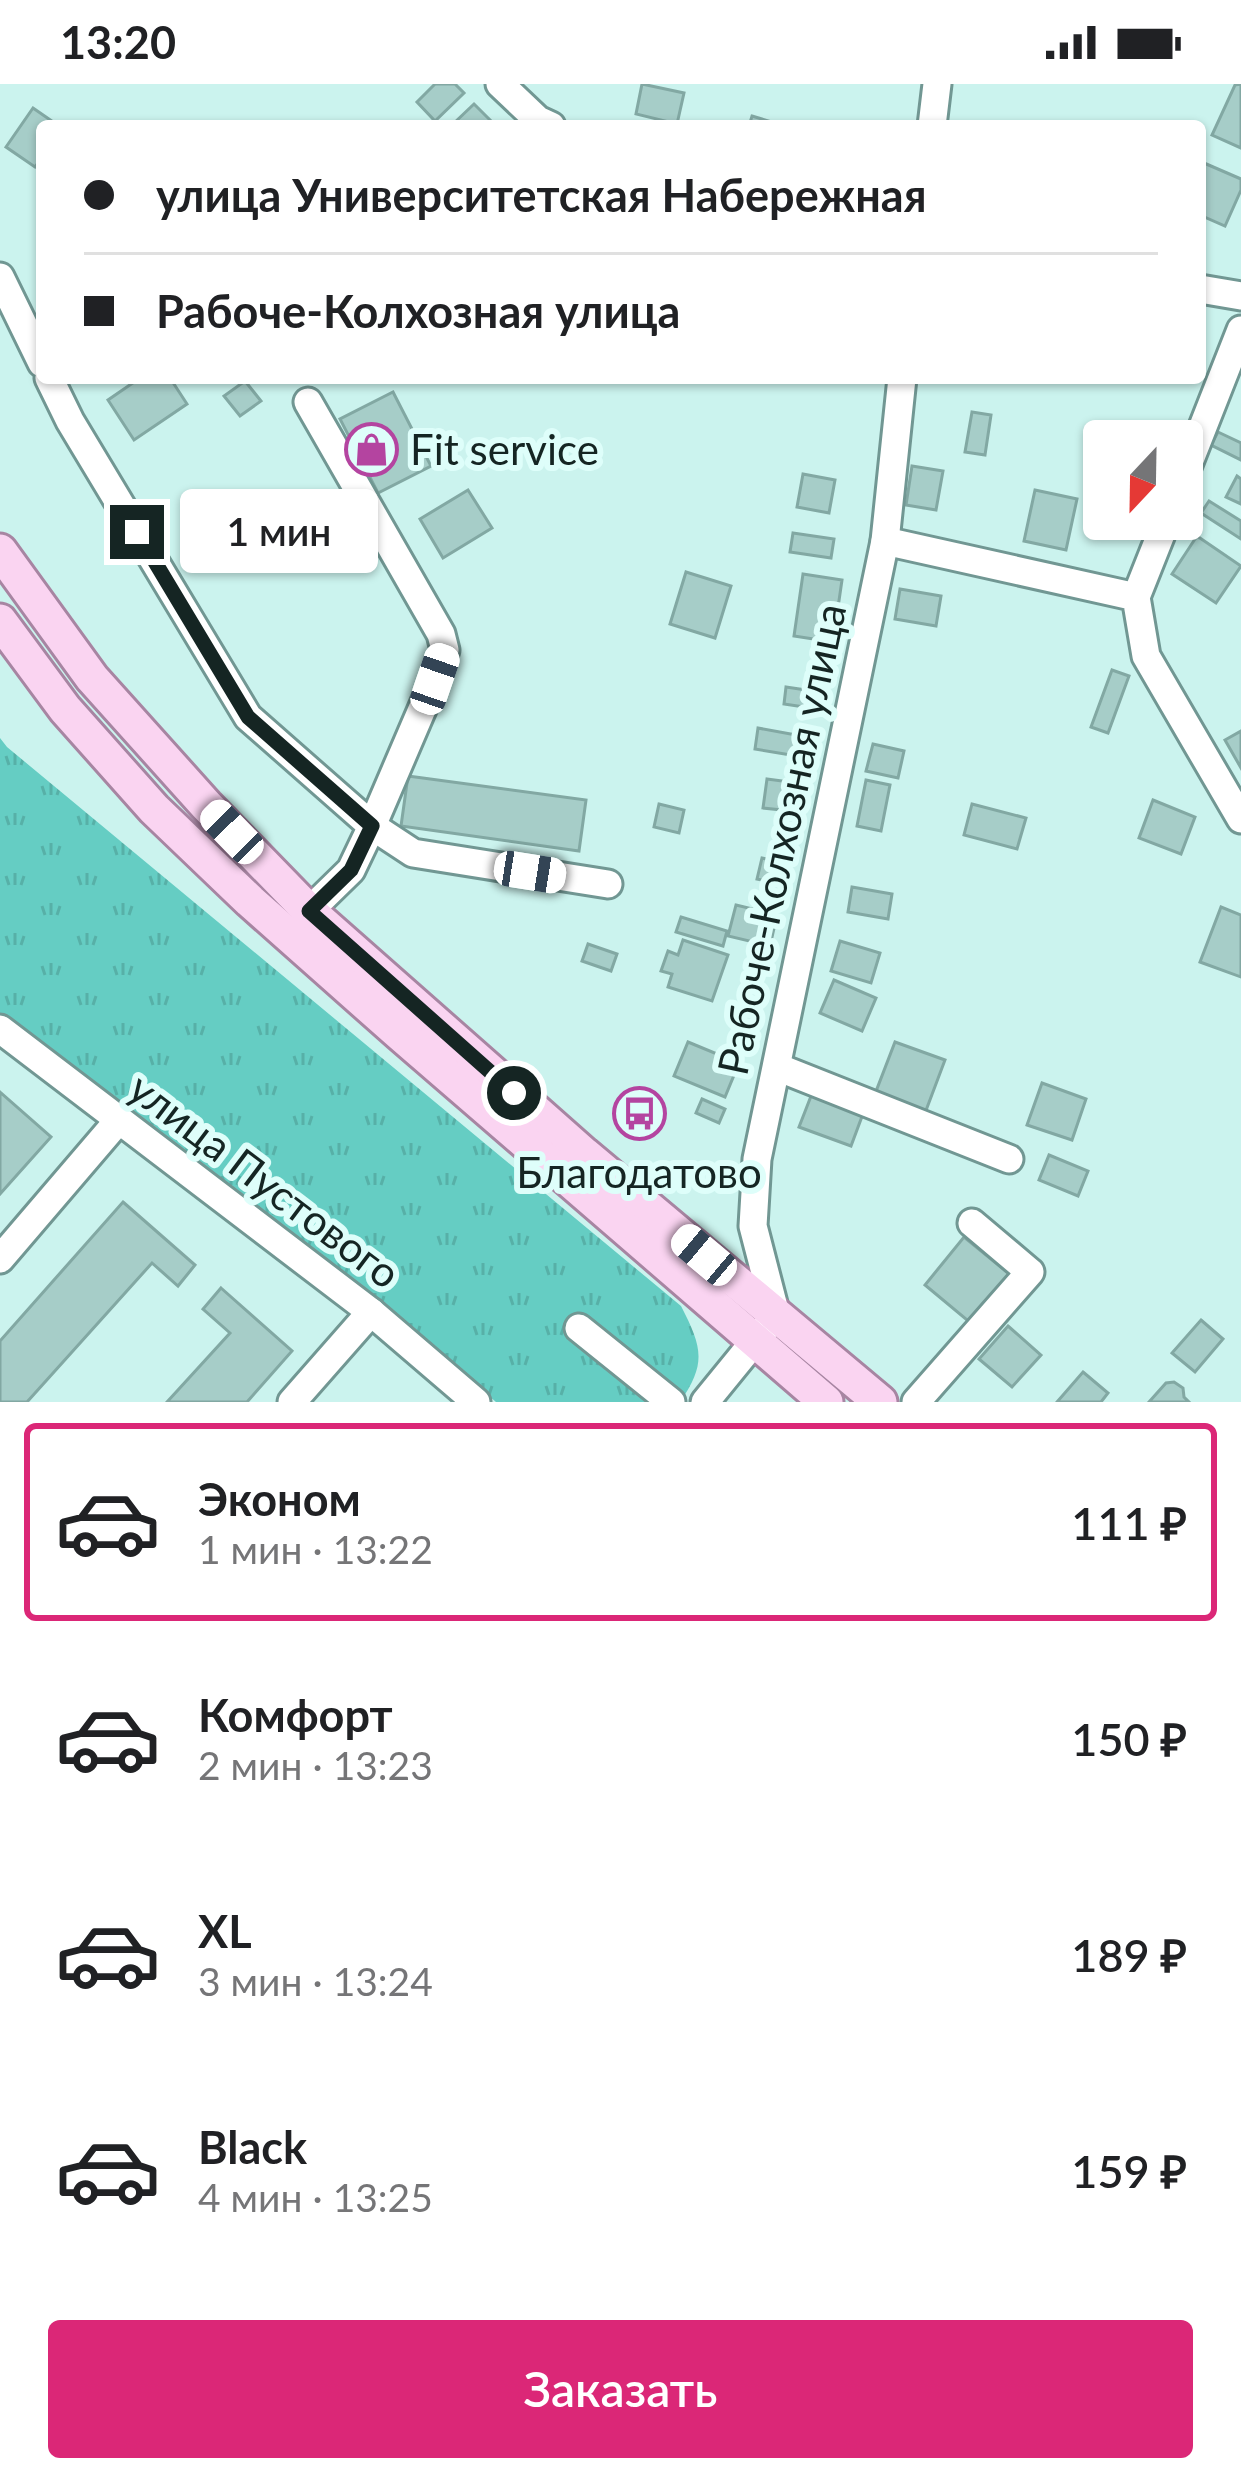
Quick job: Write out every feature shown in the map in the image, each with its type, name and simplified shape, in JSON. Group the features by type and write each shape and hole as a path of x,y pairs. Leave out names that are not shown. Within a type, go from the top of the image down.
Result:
{"main road":[{"path":"0,551 92,678 206,805 309,911 584,1154 766,1327 826,1402"},
{"path":"0,621 65,709 154,808 250,901 400,1034 766,1327 880,1402"}],"street":[{"path":"500,84 538,120"},
{"path":"933,120 937,84"},
{"path":"0,277 36,351"},
{"path":"1206,290 1241,296"},
{"path":"1203,427 1241,330"},
{"path":"52,384 248,717 372,826 413,853 608,884"},
{"name":"Рабоче-Колхозная улица","path":"766,1327 753,1226 758,1159 885,541 901,384"},
{"path":"308,402 441,634 445,650 351,870 309,911"},
{"path":"1159,540 1136,598 1146,656 1241,819"},
{"path":"885,541 1136,598"},
{"name":"улица Пустового","path":"0,1029 371,1312 476,1402"},
{"path":"777,1066 1009,1159"},
{"path":"0,1259 118,1121"},
{"path":"916,1402 1030,1272 972,1223"},
{"path":"292,1402 371,1312"},
{"path":"705,1402 766,1327"},
{"path":"579,1328 671,1402"}],"green space":[{"path":"0,738 681,1306 694,1333 698,1365 680,1402 496,1402 377,1299 0,1018"}],"building":[{"path":"435,84 455,84 464,93 436,120 417,102"},
{"path":"642,84 684,93 678,120 636,114"},
{"path":"1241,84 1241,148 1212,135 1235,85"},
{"path":"474,104 490,120 457,120"},
{"path":"33,108 50,120 36,120 35,167 6,147"},
{"path":"1206,164 1241,179 1225,226 1206,218"},
{"path":"131,384 174,384 187,404 134,440 108,400"},
{"path":"247,384 261,401 240,416 224,396"},
{"path":"393,392 431,466 378,493 340,419"},
{"path":"972,412 991,415 985,455 965,452"},
{"path":"1218,432 1241,443 1241,460 1211,445"},
{"path":"912,466 943,471 936,510 906,505"},
{"path":"803,474 835,480 829,513 797,507"},
{"path":"1237,476 1241,479 1241,504 1226,497"},
{"path":"468,490 492,528 443,558 420,519"},
{"path":"1035,490 1077,499 1066,550 1024,541"},
{"path":"1209,501 1241,521 1241,539 1203,514"},
{"path":"793,533 834,539 831,558 790,552"},
{"path":"1194,540 1203,540 1241,566 1216,603 1172,574"},
{"path":"686,572 731,586 715,638 670,624"},
{"path":"803,574 842,580 833,642 794,636"},
{"path":"900,589 941,596 936,626 895,619"},
{"path":"1112,670 1129,676 1108,733 1091,727"},
{"path":"786,687 813,691 811,708 784,704"},
{"path":"758,728 807,737 803,757 755,749"},
{"path":"1241,731 1241,768 1225,740"},
{"path":"873,744 904,751 898,778 866,771"},
{"path":"408,776 586,800 579,851 401,826"},
{"path":"767,779 805,784 802,812 763,808"},
{"path":"866,780 890,785 881,831 857,826"},
{"path":"1153,800 1195,817 1181,854 1139,838"},
{"path":"659,804 684,810 679,833 654,827"},
{"path":"972,804 1026,818 1017,849 964,835"},
{"path":"762,858 780,862 775,883 757,879"},
{"path":"852,887 892,894 888,919 848,912"},
{"path":"736,905 777,915 770,946 728,936"},
{"path":"1221,907 1241,915 1241,977 1200,962"},
{"path":"681,917 727,931 723,946 676,932"},
{"path":"683,940 728,955 712,1001 668,987 672,974 661,971 668,951 678,955"},
{"path":"840,941 880,953 871,983 831,971"},
{"path":"588,944 617,954 611,971 582,961"},
{"path":"834,980 876,998 862,1031 820,1013"},
{"path":"688,1042 739,1063 725,1097 674,1076"},
{"path":"895,1042 945,1060 925,1113 875,1094"},
{"path":"1042,1083 1086,1099 1072,1140 1027,1125"},
{"path":"813,1091 864,1111 851,1146 799,1127"},
{"path":"0,1092 51,1137 0,1194"},
{"path":"702,1099 725,1109 719,1123 696,1113"},
{"path":"1049,1155 1088,1171 1078,1196 1039,1180"},
{"path":"123,1202 195,1265 178,1286 152,1263 27,1402 0,1402 0,1341"},
{"path":"964,1237 1013,1277 973,1325 925,1285"},
{"path":"221,1288 292,1351 247,1402 167,1402 230,1333 203,1309"},
{"path":"1201,1320 1223,1339 1195,1372 1172,1353"},
{"path":"1008,1326 1041,1355 1012,1387 979,1359"},
{"path":"1083,1372 1108,1393 1101,1402 1057,1402"},
{"path":"1174,1382 1189,1402 1149,1402 1166,1383"}],"place":[{"name":"Fit service","path":"371,449"},
{"name":"Благодатово","path":"639,1113"}],"route":[{"path":"137,532 248,717 372,826 351,870 309,911 514,1093"}]}
